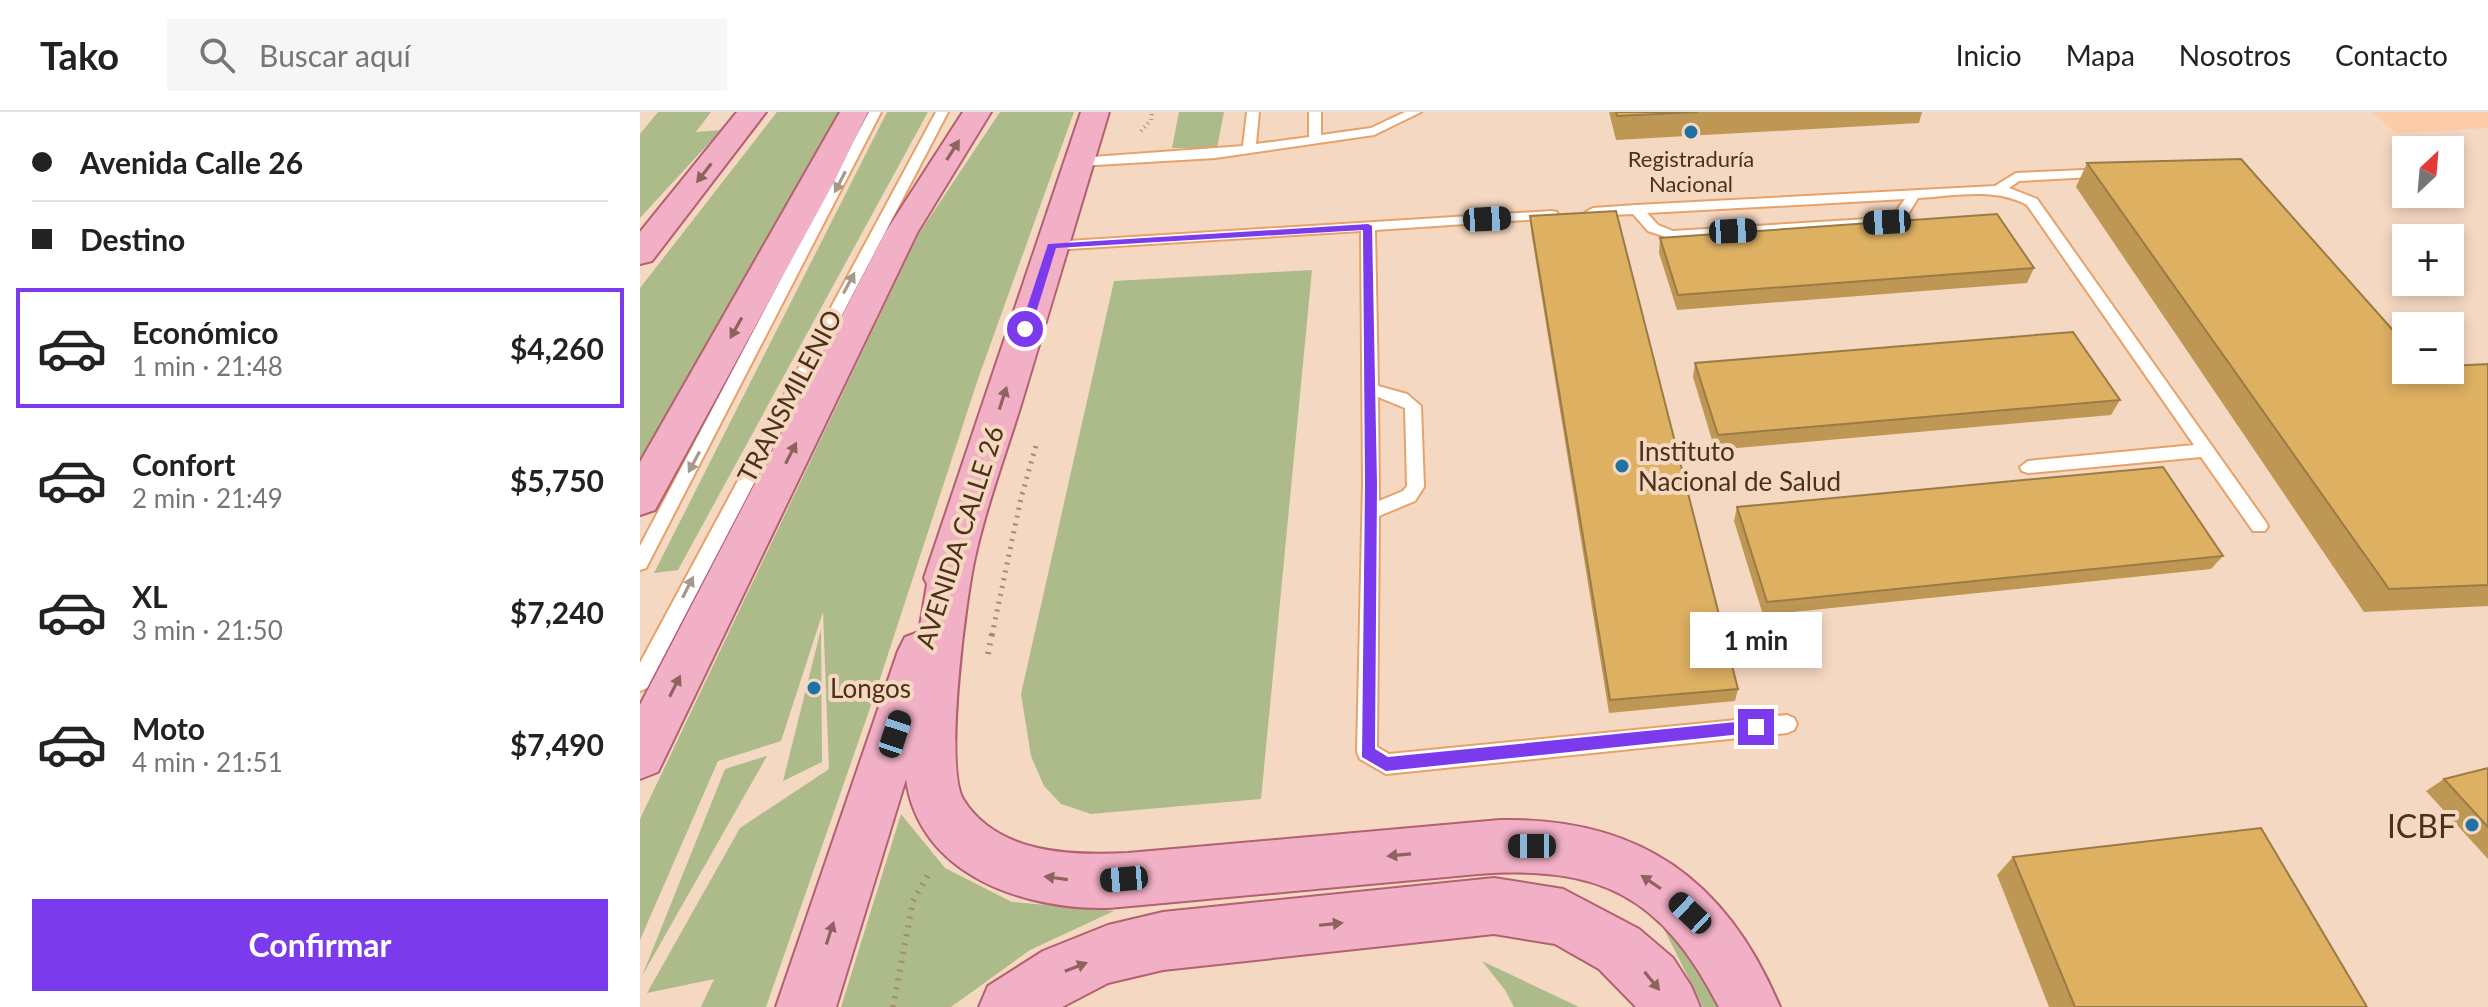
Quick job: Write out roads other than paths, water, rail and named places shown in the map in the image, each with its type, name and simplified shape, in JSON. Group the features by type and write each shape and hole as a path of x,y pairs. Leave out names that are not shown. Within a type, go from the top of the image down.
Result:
{"main road":[{"path":"640,254 752,112"},
{"path":"640,499 854,112"},
{"path":"640,756 901,233 977,112"},
{"name":"AVENIDA CALLE 26","path":"806,1007 1095,112"},
{"path":"954,552 930,764 937,803 954,828 979,850 1021,871 1093,882 1497,846 1574,850 1608,859 1646,878 1675,899 1705,928 1730,965 1750,1007"},
{"path":"1009,1007 1064,972 1108,954 1163,941 1494,906 1563,917 1619,949 1652,979 1670,1007"}],"lane":[{"name":"TRANSMILENIO","path":"640,563 875,112"},
{"name":"TRANSMILENIO","path":"640,682 942,112"},
{"path":"1249,149 1253,112"},
{"path":"1315,112 1315,139"},
{"path":"1374,112 1374,131"},
{"path":"1079,162 1249,149 1374,131 1415,112"},
{"path":"1998,190 2016,177 2121,172"},
{"path":"1052,246 1636,209 1998,190 2016,193 2032,202 2259,526"},
{"path":"1636,209 1653,228 1672,235 1887,222 1902,213 1914,195"},
{"path":"1368,226 1371,512 1367,752 1386,764 1787,724"},
{"path":"1370,389 1401,398 1413,406 1416,487 1409,496 1371,512"},
{"path":"2028,467 2208,450"}],"place":[{"name":"Registraduría Nacional","path":"1691,132"},
{"name":"Instituto Nacional de Salud","path":"1622,466"},
{"name":"Longos","path":"814,688"},
{"name":"ICBF","path":"2472,825"}]}
